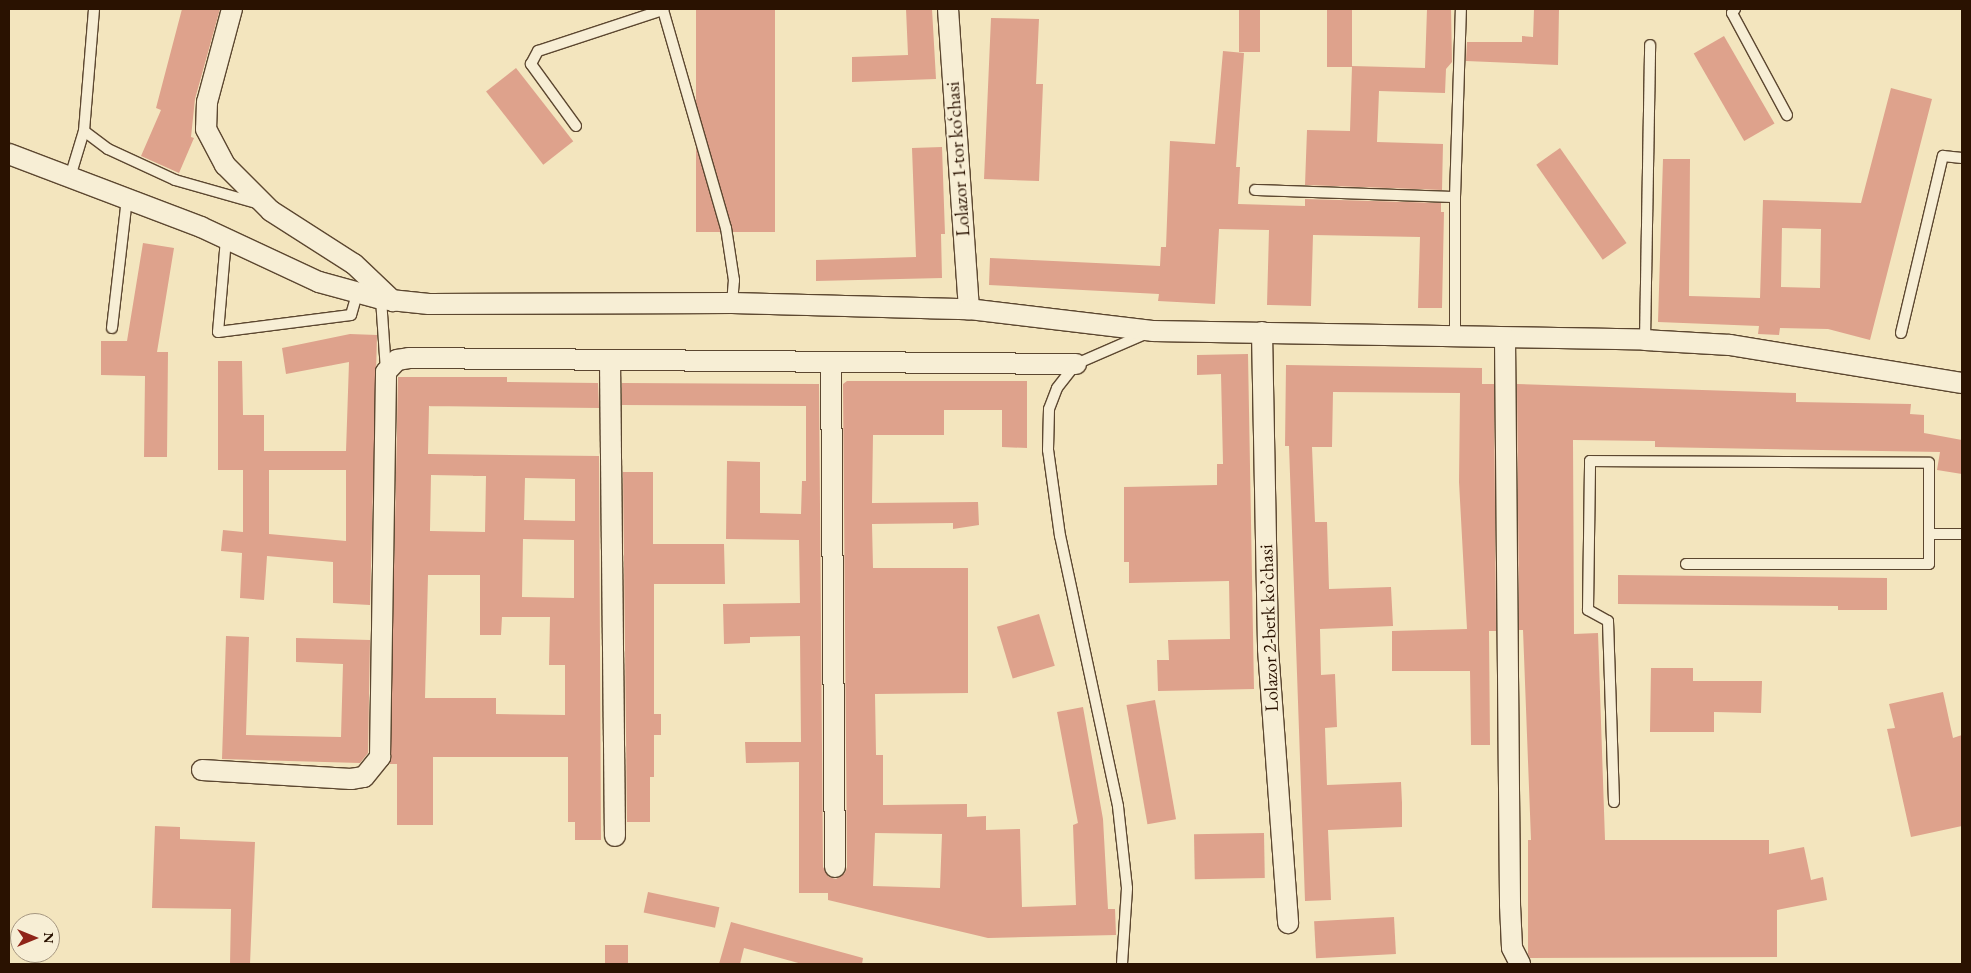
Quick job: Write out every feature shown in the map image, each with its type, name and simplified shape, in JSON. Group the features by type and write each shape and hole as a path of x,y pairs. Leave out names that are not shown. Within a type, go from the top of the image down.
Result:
{"street":[{"path":"232,9 207,102 206,129 225,164 266,206 354,264 387,300"},
{"name":"Lolazor 1-tor ko‘chasi","path":"948,9 969,309"},
{"path":"9,154 226,239 319,282 356,294 387,300 429,304 732,303 969,309 1153,331 1645,340 1730,345 1962,383"},
{"name":"Lolazor 2-berk koʼchasi","path":"1262,332 1268,649 1288,923"},
{"path":"1505,338 1509,866 1512,948 1520,964"},
{"path":"202,770 352,779 364,776 380,757 386,372 397,360 410,358 1076,364"},
{"path":"610,361 615,836"},
{"path":"831,363 835,867"}],"lane":[{"path":"70,177 84,132 94,9"},
{"path":"1456,337 1455,197 1461,9"},
{"path":"1735,9 1732,13 1787,115"},
{"path":"576,126 531,64 538,51 663,10 726,228 734,280 732,303"},
{"path":"1645,340 1650,45"},
{"path":"84,132 108,149 174,180 266,206"},
{"path":"1901,333 1943,156 1962,158"},
{"path":"1255,190 1455,197"},
{"path":"112,328 127,199"},
{"path":"226,239 218,332 352,315 356,294"},
{"path":"386,372 387,300"},
{"path":"1122,964 1127,888 1118,806 1096,690 1060,536 1048,450 1049,409 1058,388 1076,364 1153,331"},
{"path":"1614,802 1608,621 1588,610 1590,461 1929,463 1929,564 1686,564"},
{"path":"1929,534 1962,534"}],"building":[{"path":"182,9 220,9 195,99 191,137 194,138 179,173 141,156 161,110 156,108"},
{"path":"696,9 775,9 775,232 696,232"},
{"path":"906,9 932,9 936,79 852,82 852,57 908,55"},
{"path":"1239,9 1260,9 1260,52 1239,52"},
{"path":"1327,9 1352,9 1352,67 1327,67"},
{"path":"1427,9 1451,9 1452,62 1446,69 1445,93 1379,91 1377,142 1443,144 1442,190 1305,185 1307,130 1350,131 1352,66 1425,68"},
{"path":"1534,9 1559,9 1558,65 1466,61 1467,42 1522,42 1522,36 1533,37"},
{"path":"991,18 1039,19 1036,84 1043,84 1039,181 984,179"},
{"path":"1724,36 1774,123 1744,141 1694,54"},
{"path":"1223,51 1244,53 1236,167 1240,167 1238,204 1305,206 1305,199 1441,203 1441,212 1444,212 1442,308 1418,308 1420,237 1313,235 1311,306 1267,305 1269,230 1219,229 1215,304 1158,301 1159,294 989,285 990,258 1160,266 1161,247 1166,247 1170,141 1215,144"},
{"path":"516,68 573,141 543,165 486,91"},
{"path":"1891,88 1932,99 1870,340 1828,329 1780,328 1779,335 1758,334 1759,326 1658,322 1663,159 1690,159 1689,296 1760,298 1763,200 1861,203","holes":["1782,228 1821,229 1820,288 1781,287"]},
{"path":"942,147 945,234 941,234 942,278 816,281 816,260 916,257 912,148"},
{"path":"1560,148 1627,243 1603,260 1536,165"},
{"path":"143,243 174,248 157,352 168,352 167,457 144,457 145,376 101,375 101,341 127,341"},
{"path":"350,334 377,335 370,605 333,603 333,562 267,556 264,600 240,598 242,553 221,551 223,530 243,532 243,470 218,470 218,361 242,361 243,415 264,415 264,451 346,451 349,362 286,374 282,348","holes":["269,470 346,470 346,541 269,534"]},
{"path":"1248,354 1254,689 1158,691 1157,660 1169,660 1168,640 1230,639 1229,581 1129,583 1129,562 1124,562 1124,487 1217,485 1217,464 1223,464 1221,374 1197,375 1197,355"},
{"path":"1286,365 1482,368 1482,384 1494,384 1496,631 1489,631 1490,745 1471,745 1470,671 1392,671 1392,631 1467,629 1459,482 1460,393 1333,392 1332,447 1312,447 1315,522 1327,522 1329,589 1391,587 1393,626 1320,629 1321,675 1335,674 1337,727 1325,728 1327,785 1401,782 1402,803 1402,827 1328,830 1331,900 1305,901 1289,446 1285,446"},
{"path":"398,377 507,377 507,382 598,383 599,408 429,406 428,454 599,456 601,840 575,840 575,822 568,822 568,757 433,757 433,825 397,825 397,764 390,764","holes":["431,475 486,476 485,532 430,531","525,478 575,479 575,521 524,520","523,539 574,540 574,598 522,597","428,575 480,575 480,635 501,635 502,617 550,617 549,665 565,665 565,715 496,714 496,698 425,698"]},
{"path":"847,381 1027,381 1027,448 1002,447 1002,410 944,410 944,435 873,435 872,503 978,502 979,525 953,529 953,523 872,524 873,568 968,568 968,693 875,694 876,755 883,755 883,805 967,804 967,817 986,816 986,830 1020,829 1022,907 1076,905 1073,825 1078,823 1057,712 1083,707 1103,819 1108,909 1115,909 1116,935 988,938 828,900 828,893 799,893 799,762 746,763 745,742 801,742 800,636 750,637 750,643 724,644 723,604 800,603 799,540 726,539 727,461 760,462 760,513 801,514 802,481 806,481 806,406 622,405 622,383 819,384 823,867 829,877 836,879 845,873 847,867 843,384","holes":["875,833 942,834 940,888 873,886"]},
{"path":"1517,384 1796,393 1796,402 1911,404 1910,414 1924,415 1924,433 1962,440 1962,474 1937,470 1940,452 1655,447 1655,441 1573,440 1574,634 1598,633 1605,840 1769,840 1769,854 1804,847 1811,880 1823,877 1827,900 1777,910 1777,957 1530,958 1528,954 1528,840 1531,840 1523,630 1519,630"},
{"path":"623,472 653,472 653,544 724,544 725,584 654,584 654,714 661,714 661,735 654,735 654,777 650,777 650,822 627,822"},
{"path":"1618,575 1887,578 1887,610 1838,610 1838,606 1618,604"},
{"path":"1039,614 1055,666 1013,679 997,627"},
{"path":"226,636 249,637 246,735 341,737 343,664 296,662 296,638 370,640 368,753 360,763 222,759"},
{"path":"1651,668 1693,668 1693,681 1762,681 1761,713 1714,712 1714,732 1650,732"},
{"path":"1943,692 1953,738 1962,735 1962,826 1911,837 1887,729 1895,728 1889,704"},
{"path":"1155,700 1176,819 1147,824 1126,705"},
{"path":"155,826 180,827 180,839 255,842 250,964 230,964 231,909 152,908"},
{"path":"1264,833 1265,878 1195,879 1194,834"},
{"path":"648,892 719,907 715,928 644,913"},
{"path":"1394,917 1396,954 1316,958 1314,921"},
{"path":"731,922 863,958 862,964 802,964 744,948 740,964 719,964"},
{"path":"605,945 628,945 628,964 605,964"}]}
